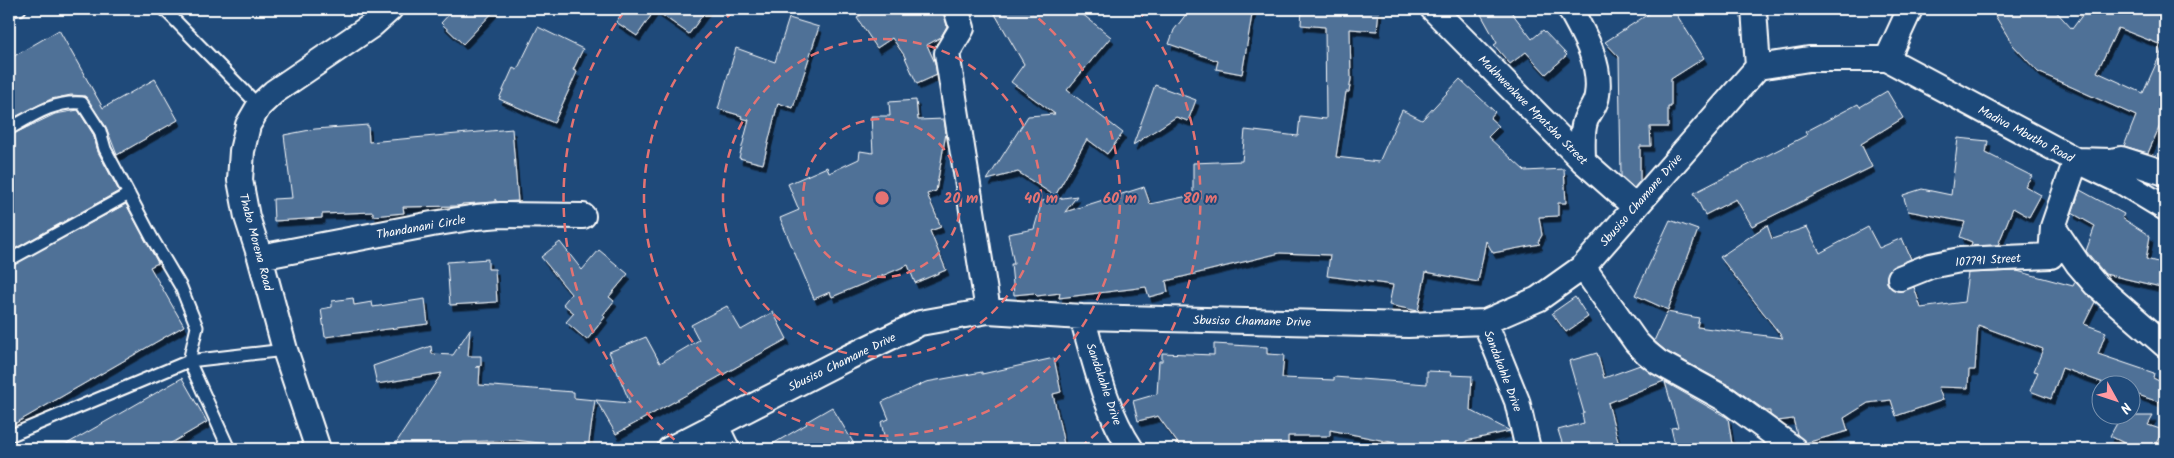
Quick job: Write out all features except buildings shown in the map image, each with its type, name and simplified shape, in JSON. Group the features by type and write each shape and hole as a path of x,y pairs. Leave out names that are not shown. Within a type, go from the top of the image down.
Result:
{"street":[{"name":"Thabo Morena Road","path":"318,449 285,350 260,257 247,217 240,180 242,151 248,125 259,106 274,92 370,26 390,9"},
{"path":"956,9 962,28 946,54 988,311"},
{"name":"Makhwenkwe Mpatsha Street","path":"1432,9 1583,161 1635,208"},
{"path":"1570,9 1588,41 1597,76 1596,103 1586,120 1584,129 1583,161"},
{"path":"1754,9 1758,67 1809,59 1887,59 1910,9"},
{"name":"Madiva Mbutho Road","path":"1887,59 2076,160 2122,182 2165,208"},
{"name":"Sbusiso Chamane Drive","path":"670,449 850,357 920,324 988,311 1082,317 1408,325 1485,322 1538,300 1584,267 1758,67"},
{"path":"2076,160 2111,161 2121,159 2165,173"},
{"name":"107791 Street","path":"1900,278 1930,266 1960,260 2050,256 2053,227 2076,160"},
{"name":"Thandanani Circle","path":"260,257 477,217 501,215 583,216"},
{"path":"2053,227 2078,264 2095,284 2165,345"},
{"path":"1584,267 1636,342 1647,353 1658,362 1727,400 1794,449"},
{"name":"Sandakahle Drive","path":"1082,317 1111,411 1131,449"},
{"name":"Sandakahle Drive","path":"1485,322 1517,401 1528,449"},
{"path":"716,426 727,449"}],"lane":[{"path":"9,10 20,9"},
{"path":"164,9 259,106"},
{"path":"9,129 53,106 68,101 82,103 100,131 105,149 156,246 181,287 197,327 189,361 228,449"},
{"path":"9,260 130,194"},
{"path":"9,436 189,361 285,350"}]}
